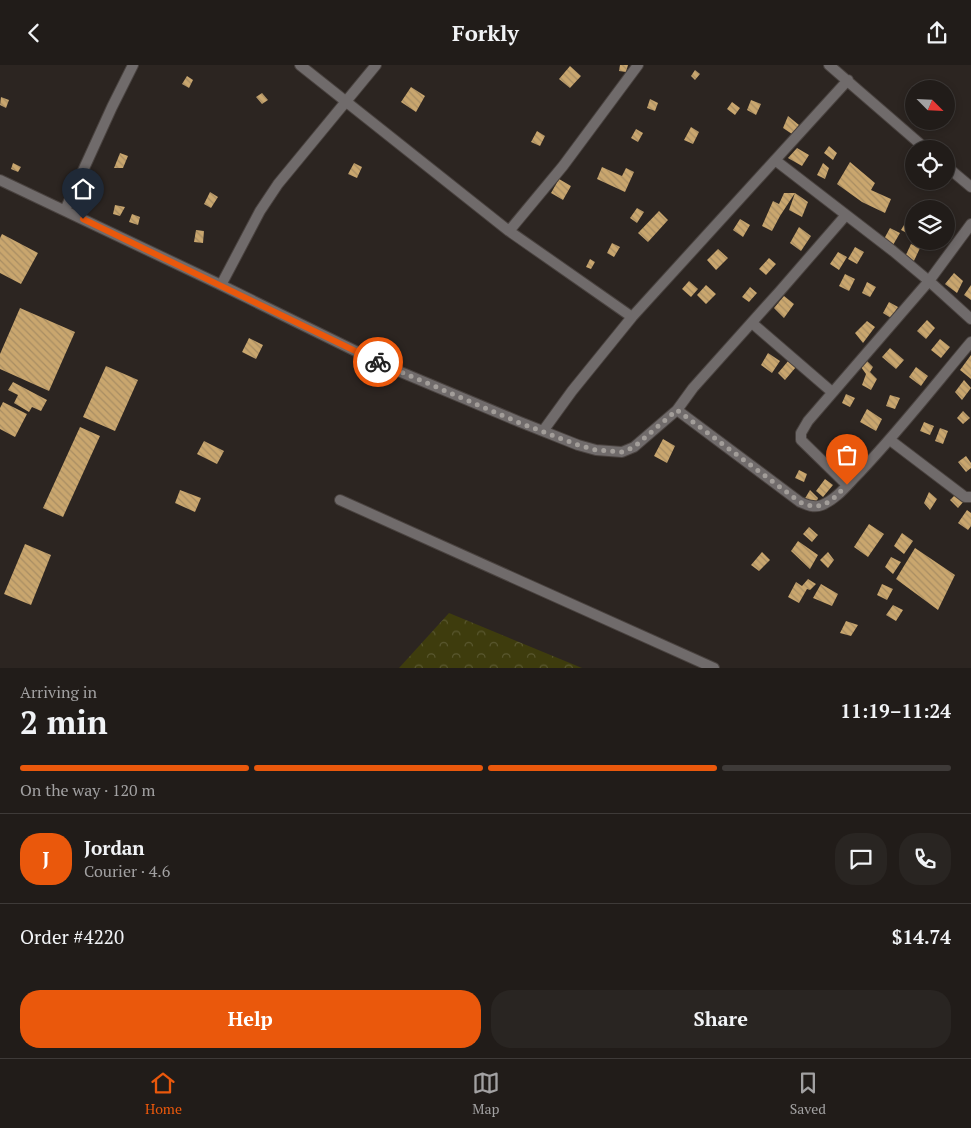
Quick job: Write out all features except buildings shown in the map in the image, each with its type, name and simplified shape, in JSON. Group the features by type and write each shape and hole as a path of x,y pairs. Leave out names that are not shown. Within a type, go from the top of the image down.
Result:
{"street":[{"path":"65,211 112,107 134,65"},
{"path":"300,65 509,231 632,317"},
{"path":"222,285 260,211 278,184 376,65"},
{"path":"509,231 563,166 638,65"},
{"path":"829,65 916,140"},
{"path":"543,431 572,391 632,317 848,80"},
{"path":"775,160 894,251 971,319"},
{"path":"955,174 971,187"},
{"path":"0,180 222,285 384,365 578,445 596,450 622,452 634,447 677,410 693,388 846,215"},
{"path":"847,485 801,440 802,430 832,392 929,281 971,224"},
{"path":"752,323 832,392"},
{"path":"677,410 800,502 808,506 821,505 831,500 847,485 890,440 971,342"},
{"path":"890,440 965,497 971,497"},
{"path":"340,500 714,668"}],"green space":[{"path":"449,613 582,668 399,668"}],"way so far":[{"path":"378,362 520,423 596,450 622,452 634,447 677,410 800,502 808,506 821,505 831,500 847,485"}],"route":[{"path":"83,219 378,362"}]}
